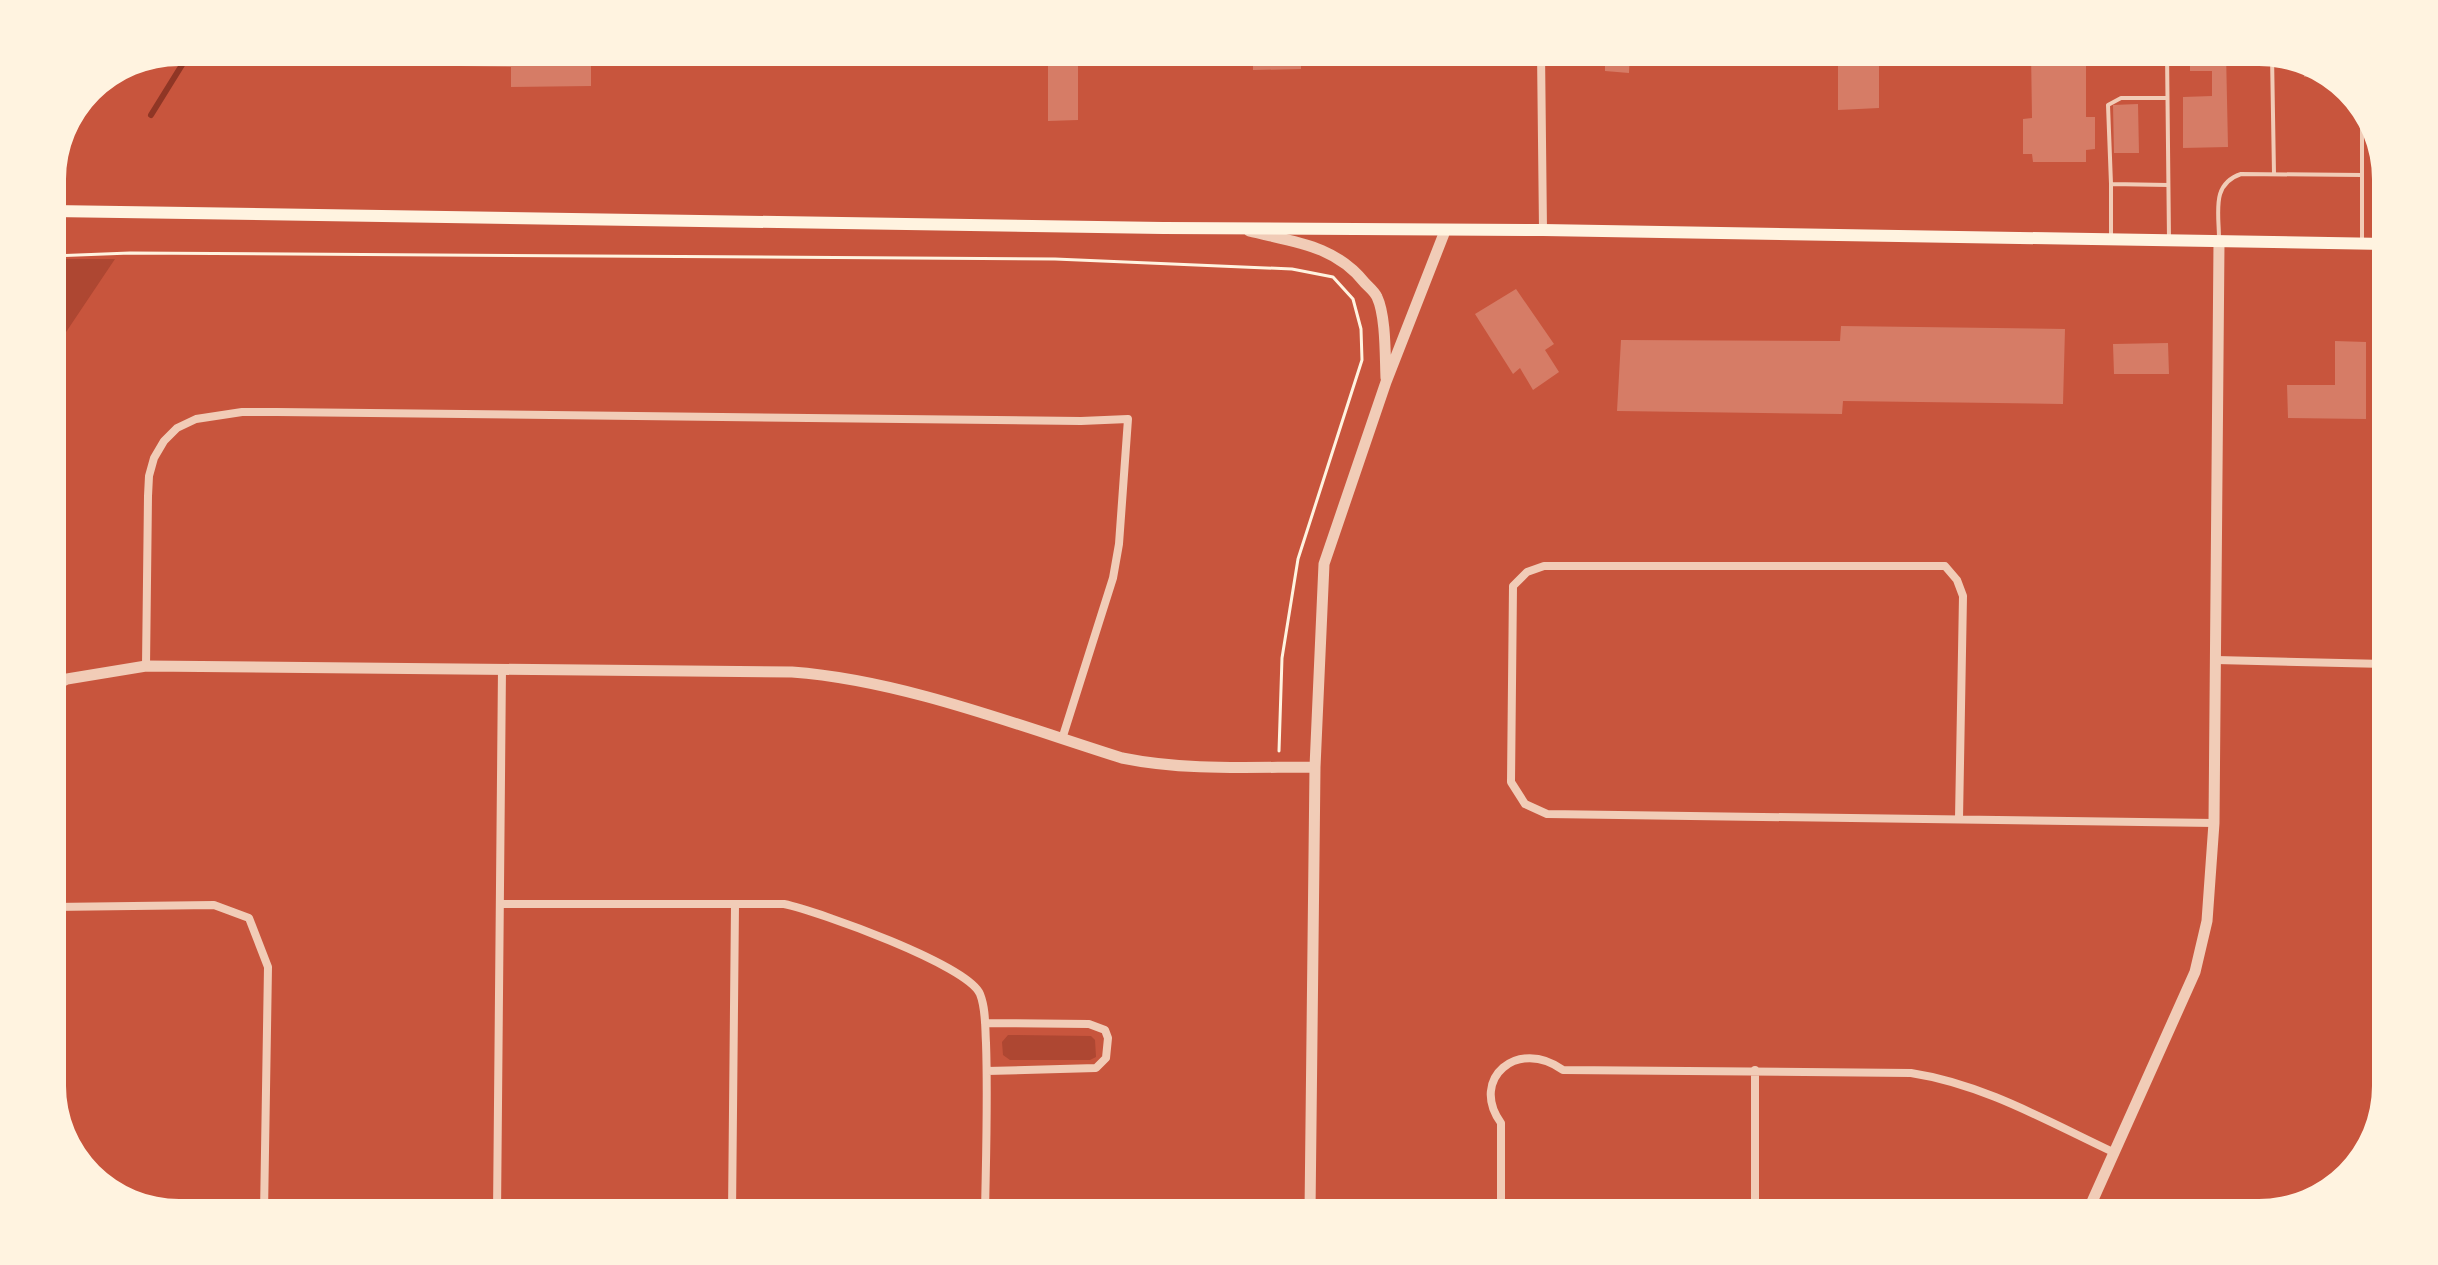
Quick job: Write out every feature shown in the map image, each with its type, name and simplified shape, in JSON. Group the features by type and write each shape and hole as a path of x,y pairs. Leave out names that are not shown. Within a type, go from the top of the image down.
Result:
{"main road":[{"path":"66,211 2372,244"}],"street":[{"path":"1541,66 1543,230"},
{"path":"1240,229 1316,248 1337,256 1353,267 1377,297 1385,338 1386,382"},
{"path":"1310,1199 1315,767 1324,564 1386,382 1445,231"},
{"path":"2093,1199 2195,972 2207,921 2214,823 2219,243"},
{"path":"146,666 149,476 164,441 177,428 196,419 242,412 277,412 1128,419 1119,544 1113,578 1062,739"},
{"path":"1959,819 1963,596 1957,580 1945,566 1544,566 1527,572 1513,586 1511,782 1525,804 1547,814 2214,823"},
{"path":"2216,660 2372,664"},
{"path":"66,680 146,666 792,672 845,677 906,692 1122,758 1175,767 1315,767"},
{"path":"497,1199 502,668"},
{"path":"500,904 784,904 809,909 967,978 979,992 985,1023 985,1199"},
{"path":"66,907 214,905 249,918 268,967 264,1199"},
{"path":"732,1199 735,905"},
{"path":"985,1023 1089,1024 1105,1030 1108,1038 1106,1058 1096,1068 987,1071"},
{"path":"1501,1199 1501,1123 1493,1111 1490,1097 1494,1080 1503,1067 1516,1059 1533,1056 1550,1061 1563,1070 1911,1073 1946,1078 1987,1093 2113,1152"},
{"path":"1755,1070 1755,1199"}],"lane":[{"path":"2167,66 2169,242"},
{"path":"2272,67 2274,174"},
{"path":"2111,241 2108,105 2121,98 2167,98"},
{"path":"2362,134 2362,244"},
{"path":"2219,243 2219,192 2231,177 2241,174 2362,175"},
{"path":"2111,184 2168,185"}],"path":[{"path":"66,256 146,253 1055,259 1292,269 1333,277 1353,299 1361,329 1362,360 1298,559 1282,658 1279,767"}],"shaded area":[{"path":"66,259 115,259 66,332"},
{"path":"1008,1035 1091,1036 1095,1040 1096,1057 1090,1060 1010,1060 1003,1055 1002,1042"}],"building":[{"path":"460,66 591,66 591,86 511,87 511,67"},
{"path":"1048,66 1078,66 1078,120 1048,121"},
{"path":"1253,66 1301,66 1301,69 1253,70"},
{"path":"1605,66 1629,66 1629,73 1605,71"},
{"path":"1838,66 1879,66 1879,108 1838,110"},
{"path":"2031,66 2086,66 2086,117 2095,117 2095,149 2086,150 2086,162 2033,162 2032,154 2023,154 2023,119 2032,118"},
{"path":"2190,66 2226,66 2228,147 2183,148 2183,97 2212,96 2212,71 2190,71"},
{"path":"2138,104 2139,153 2114,153 2113,105"},
{"path":"1516,289 1554,344 1545,350 1559,372 1533,390 1520,368 1513,374 1475,314"},
{"path":"1841,326 2065,329 2063,404 1843,401 1842,414 1617,411 1621,340 1840,341"},
{"path":"2335,341 2366,342 2366,419 2288,418 2287,385 2335,385"},
{"path":"2168,343 2169,374 2114,374 2113,344"}],"waterway":[{"path":"151,115 181,66"}]}
